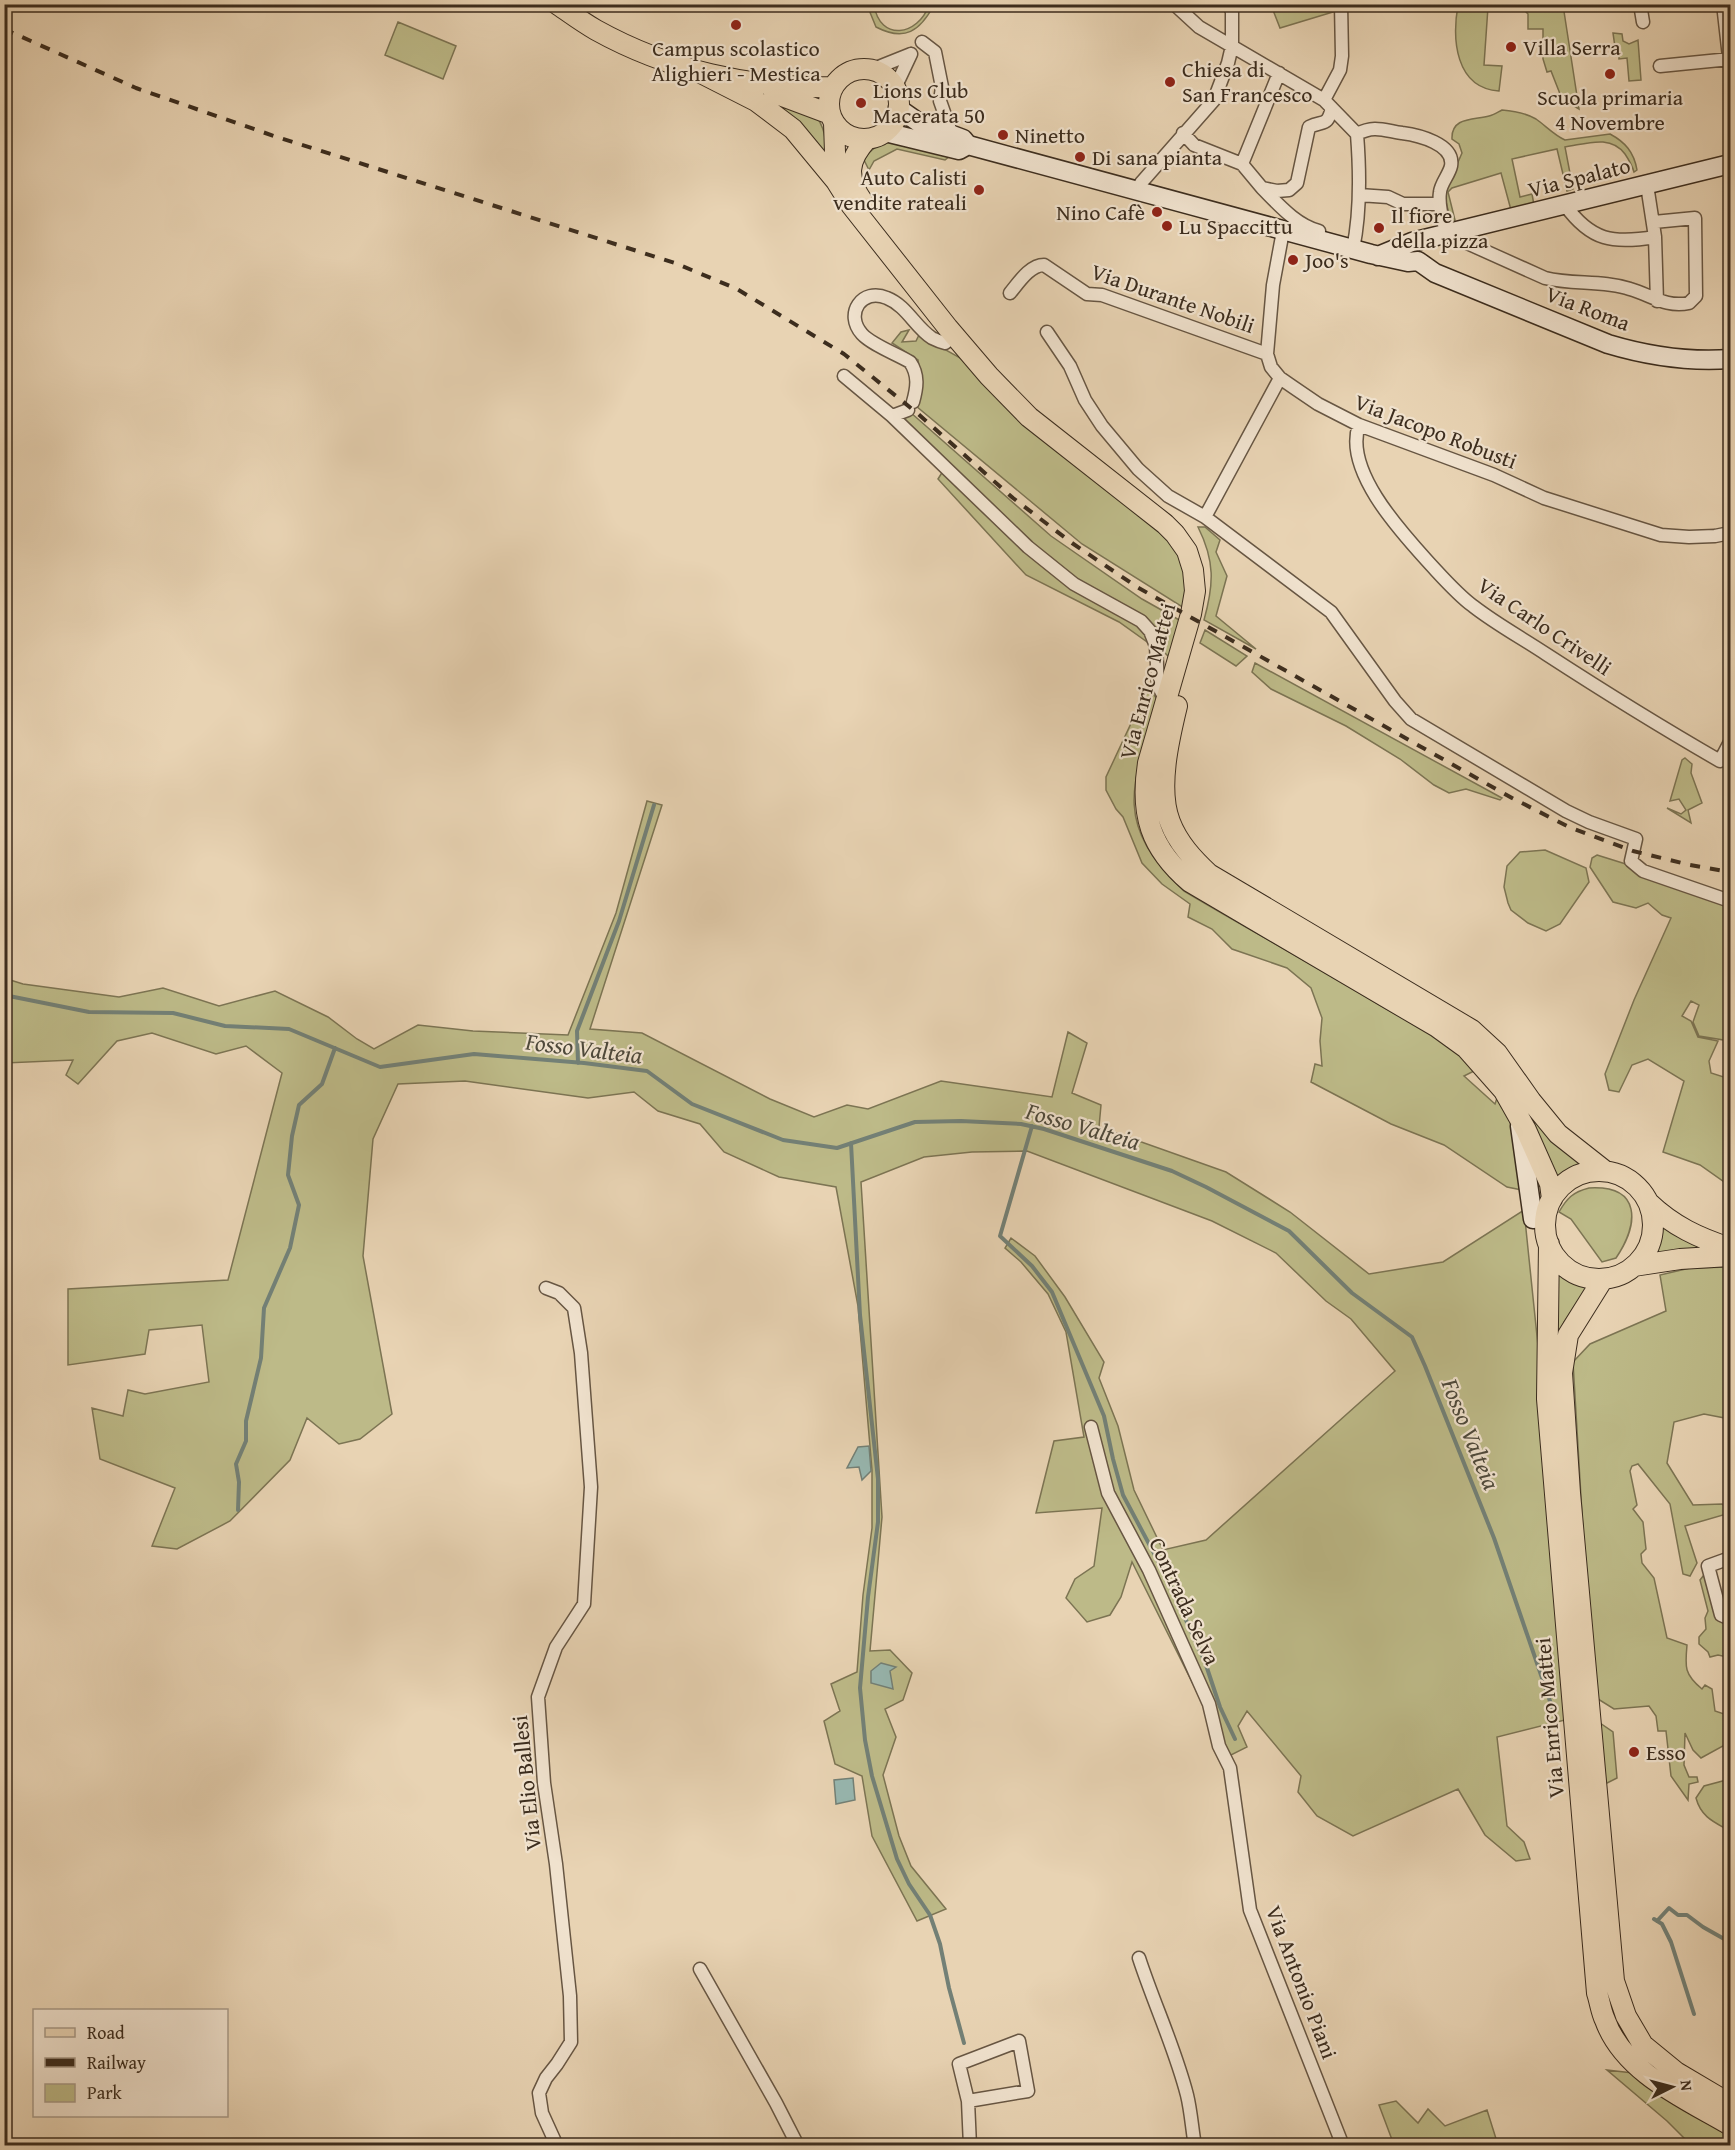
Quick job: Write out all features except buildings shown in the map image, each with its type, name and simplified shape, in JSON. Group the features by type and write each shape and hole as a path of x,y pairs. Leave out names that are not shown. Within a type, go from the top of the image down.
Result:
{"main road":[{"name":"Via Roma","path":"557,4 596,30 667,61 699,72 749,83 795,88 833,87"},
{"path":"836,181 829,100 833,87 842,76 850,72 871,70 885,76 895,88 898,108 894,122 876,136"},
{"name":"Via Enrico Mattei","path":"699,72 756,101 793,129 836,181 851,205 954,336 988,376 1029,417 1165,524 1187,551 1193,570 1195,591 1191,614 1148,763 1144,786 1149,824 1167,860 1190,882 1437,1027 1466,1048 1504,1091 1518,1115 1550,1184 1545,1212"},
{"name":"Via Roma","path":"749,83 832,118 847,135 858,139 876,136 959,150 968,145"},
{"name":"Via Roma","path":"898,108 918,122 963,138 968,145 1283,231 1354,245 1378,256 1411,261 1435,273 1627,350 1702,361 1731,359"},
{"name":"Via Enrico Mattei","path":"876,136 853,157 851,176 854,189 973,345 1032,409 1118,480 1180,526 1189,536 1195,548 1202,579 1174,716 1164,782 1170,824 1186,850 1209,874 1472,1030 1497,1053 1558,1134 1605,1171"},
{"name":"Via Spalato","path":"1378,256 1412,242 1439,238 1731,164"},
{"path":"1435,273 1430,256 1439,238"},
{"name":"Via Spalato","path":"1411,261 1439,238"},
{"path":"1518,1115 1531,1195 1545,1212 1549,1244 1555,1256 1569,1269 1585,1277 1619,1273 1680,1259 1731,1256"},
{"path":"1547,1399 1545,1212 1558,1190 1573,1178 1593,1171 1616,1173 1635,1184 1649,1203 1673,1224 1701,1239 1731,1248"},
{"path":"1619,1273 1644,1254 1651,1239 1653,1219 1649,1203"},
{"name":"Via Enrico Mattei","path":"1549,1244 1547,1399 1597,1993 1605,2022 1622,2050 1649,2077 1731,2126"},
{"name":"Via Enrico Mattei","path":"1619,1273 1568,1335 1562,1373 1570,1492 1614,1981 1626,2016 1643,2045 1676,2072 1731,2104"}],"street":[{"path":"1174,4 1199,27 1280,73 1328,104 1357,134 1359,195 1354,245 1307,228 1262,188 1242,164 1194,145 1183,134"},
{"path":"1139,191 1142,183 1214,100 1232,46 1232,12 1229,4"},
{"path":"1640,4 1643,22"},
{"path":"1660,66 1730,60 1723,4"},
{"path":"1262,188 1277,191 1289,190 1297,183 1309,127 1329,120 1328,104 1340,70 1342,36 1340,7"},
{"path":"922,42 935,52 942,87 940,101 952,135"},
{"path":"871,70 911,54 895,88"},
{"path":"1242,164 1280,73"},
{"path":"1357,134 1369,128 1410,134 1442,146 1448,153 1451,165 1440,191 1439,238 1545,278 1562,282 1600,283 1629,288 1657,301 1689,303 1696,296 1695,218 1654,222"},
{"path":"1647,185 1656,237 1657,301"},
{"path":"1359,195 1388,197 1403,204 1440,204"},
{"path":"1565,205 1584,226 1599,236 1612,240 1656,237"},
{"path":"1268,354 1273,285 1283,231"},
{"name":"Via Durante Nobili","path":"1010,292 1030,270 1037,265 1044,265 1087,294 1102,295 1268,354"},
{"path":"892,416 910,406 917,383 914,367 910,362 861,334 855,317 856,307 862,299 873,295 886,297 901,306 931,338 945,343 954,336"},
{"path":"1047,332 1070,366 1085,400 1102,426 1138,469 1168,496 1205,518 1331,612 1395,701 1411,719 1566,811 1636,839 1631,861 1643,871 1731,901"},
{"name":"Via Jacopo Robusti","path":"1268,354 1271,367 1280,378 1318,404 1359,425 1494,475 1544,498 1661,535 1689,537 1731,533"},
{"path":"844,376 892,416 1028,547 1074,584 1141,621 1150,631 1156,646 1158,685 1162,693 1168,697"},
{"path":"1205,518 1280,378"},
{"name":"Via Carlo Crivelli","path":"1359,425 1356,435 1358,458 1387,515 1441,575 1473,606 1594,686 1720,761 1731,742"},
{"name":"Via Elio Ballesi","path":"546,1288 559,1293 574,1308 581,1353 591,1487 584,1604 556,1647 538,1697 544,1783 556,1864 570,1996 571,2042 546,2078 539,2093 542,2113 557,2145"},
{"name":"Contrada Selva","path":"1091,1427 1108,1493 1149,1570 1209,1704 1219,1746 1230,1768 1234,1795"},
{"path":"1731,1558 1707,1566 1721,1615 1731,1619"},
{"name":"Via Antonio Piani","path":"1234,1795 1250,1910 1343,2145"},
{"path":"1139,1958 1172,2046 1187,2096 1195,2145"},
{"path":"700,1969 798,2145"},
{"path":"968,2101 1028,2091 1019,2041 959,2064 968,2101 970,2145"}],"green space":[{"path":"867,5 874,5 884,25 900,30 917,23 929,5 934,5 917,27 911,31 895,34 876,27"},
{"path":"1271,5 1331,5 1333,12 1280,28"},
{"path":"1458,5 1563,5 1579,109 1562,99 1551,71 1547,72 1543,59 1543,29 1528,29 1528,14 1524,10 1488,7 1484,65 1502,66 1499,91 1484,88 1473,81 1465,71 1457,46"},
{"path":"398,22 456,46 443,79 385,55"},
{"path":"1613,33 1622,34 1623,41 1629,44 1638,40 1641,80 1629,81 1627,58 1619,59"},
{"path":"769,98 814,112 821,123 824,134 824,158"},
{"path":"1502,110 1532,117 1565,140 1610,134 1628,148 1637,170 1634,172 1625,154 1612,144 1597,142 1565,147 1573,189 1567,191 1557,149 1512,159 1520,197 1532,194 1534,205 1511,210 1501,173 1452,188 1448,192 1455,220 1451,222 1444,194 1462,153 1459,144 1452,139 1455,127 1464,121 1489,116"},
{"path":"894,141 950,156 945,160 897,149 874,161 869,170 864,160 870,152 880,144"},
{"path":"909,330 902,342 916,341 919,335 964,360 988,389 1024,421 1174,540 1188,572 1184,608 1082,544 916,406 922,387 918,360 892,343 901,332"},
{"path":"910,412 1051,536 1142,599 1181,621 1172,660 1161,649 1158,641 1030,544 903,420"},
{"path":"943,471 1033,556 1132,620 1143,629 1150,644 1119,622 1026,575 938,479"},
{"path":"1198,527 1205,527 1220,540 1216,552 1227,576 1216,616 1256,649 1204,620 1210,595 1211,573 1208,551"},
{"path":"1205,630 1247,656 1236,666 1200,643"},
{"path":"1255,663 1502,798 1500,800 1466,789 1449,793 1434,785 1400,759 1346,726 1271,689 1252,672"},
{"path":"1148,687 1160,703 1141,758 1134,803 1137,824 1146,845 1161,867 1184,891 1454,1050 1476,1070 1464,1076 1495,1104 1498,1095 1513,1120 1522,1190 1507,1187 1444,1145 1391,1124 1311,1082 1315,1064 1322,1066 1320,1041 1322,1018 1311,988 1287,968 1232,949 1212,929 1188,917 1190,904 1162,884 1142,863 1123,817 1106,790 1106,777"},
{"path":"1685,758 1692,764 1691,773 1702,803 1688,810 1691,823 1667,808 1681,814 1686,810 1679,799 1670,801 1682,760"},
{"path":"647,801 662,805 590,1029 642,1033 770,1099 814,1117 847,1105 868,1109 941,1081 1052,1097 1068,1032 1087,1043 1072,1093 1101,1105 1099,1127 1226,1172 1290,1212 1369,1274 1443,1262 1524,1210 1544,1404 1569,1719 1497,1737 1507,1826 1524,1842 1530,1859 1516,1861 1485,1835 1458,1789 1353,1836 1317,1816 1298,1792 1301,1776 1247,1711 1238,1726 1247,1747 1229,1756 1132,1562 1121,1597 1110,1615 1087,1622 1066,1598 1075,1579 1094,1566 1102,1508 1036,1513 1054,1441 1084,1437 1066,1332 1048,1294 1021,1262 1005,1248 1011,1238 1035,1256 1065,1297 1104,1362 1099,1378 1118,1426 1134,1490 1163,1550 1206,1540 1395,1371 1351,1319 1326,1301 1276,1253 1212,1221 1027,1151 972,1152 924,1157 861,1182 882,1517 870,1651 890,1650 912,1673 903,1700 885,1709 896,1737 883,1775 899,1836 911,1866 946,1909 917,1921 872,1836 862,1776 835,1764 824,1721 840,1711 831,1684 857,1672 863,1595 872,1528 872,1470 858,1306 836,1187 779,1177 724,1152 700,1124 658,1111 634,1092 588,1098 465,1081 398,1084 373,1139 363,1256 392,1414 360,1439 339,1444 307,1418 290,1460 230,1521 177,1549 152,1546 175,1488 100,1459 92,1408 123,1416 128,1390 145,1394 209,1382 202,1325 149,1330 145,1354 68,1365 68,1289 228,1280 282,1073 246,1046 216,1054 152,1033 117,1041 78,1084 66,1075 73,1060 5,1063 4,978 23,984 119,997 163,988 219,1006 275,991 328,1017 374,1049 418,1025 473,1031 568,1035 616,913"},
{"path":"1545,850 1586,868 1589,882 1560,924 1546,931 1528,923 1511,910 1504,887 1507,866 1520,852"},
{"path":"1597,855 1629,865 1715,902 1730,902 1730,955 1725,973 1730,974 1730,1041 1699,1036 1693,1022 1699,1005 1691,1001 1682,1016 1691,1021 1698,1037 1718,1041 1709,1061 1711,1073 1730,1079 1730,1186 1700,1165 1663,1152 1684,1081 1648,1059 1632,1065 1619,1092 1609,1090 1605,1074 1634,1000 1671,918 1662,915 1648,903 1636,908 1613,902 1590,867 1592,858"},
{"path":"1521,1101 1581,1163 1555,1179"},
{"path":"1589,1188 1606,1189 1619,1193 1627,1200 1631,1209 1632,1220 1624,1245 1616,1258 1602,1262 1571,1219 1559,1212 1571,1196"},
{"path":"1660,1224 1714,1251 1653,1254 1660,1234"},
{"path":"1730,1267 1730,1419 1704,1414 1674,1422 1667,1463 1693,1505 1722,1504 1730,1509 1730,1513 1685,1526 1697,1563 1690,1576 1683,1574 1670,1504 1638,1464 1632,1466 1630,1471 1637,1505 1633,1509 1643,1522 1646,1549 1641,1554 1642,1563 1654,1578 1667,1638 1687,1645 1686,1665 1692,1679 1702,1689 1705,1685 1712,1689 1715,1711 1730,1716 1730,1750 1727,1739 1723,1746 1701,1758 1693,1750 1685,1733 1684,1765 1689,1777 1697,1777 1698,1782 1689,1784 1688,1800 1671,1776 1666,1731 1658,1731 1656,1716 1649,1706 1614,1709 1598,1699 1583,1531 1573,1362 1590,1344 1666,1311 1660,1275 1690,1268"},
{"path":"1557,1270 1571,1281 1588,1286 1564,1322 1559,1340 1554,1343"},
{"path":"1704,1575 1714,1613 1730,1625 1730,1652 1727,1657 1718,1655 1710,1657 1699,1644 1699,1637 1706,1629 1705,1618 1708,1611 1700,1580"},
{"path":"1600,1723 1613,1732 1617,1778 1605,1784"},
{"path":"1730,1779 1730,1831 1705,1814 1696,1798 1704,1786"},
{"path":"1607,2070 1633,2073 1659,2094 1730,2136 1730,2145 1691,2145 1667,2121"},
{"path":"1396,2101 1418,2123 1428,2109 1445,2126 1487,2110 1498,2145 1394,2145 1379,2105"}],"water":[{"path":"869,1446 871,1471 862,1480 859,1467 847,1468 858,1447"},
{"path":"881,1663 896,1667 890,1671 893,1689 871,1683 871,1671"},
{"path":"853,1778 855,1800 836,1804 834,1780"}],"waterway":[{"path":"578,1063 577,1031 619,921 654,805"},
{"name":"Fosso Valteia","path":"4,995 89,1012 173,1013 225,1026 289,1029 380,1067 474,1054 584,1063 647,1071 692,1104 783,1140 837,1148 915,1122 961,1121 1021,1124 1044,1129 1172,1171 1289,1231 1352,1293 1412,1337 1494,1538 1552,1707"},
{"path":"238,1510 239,1482 236,1464 246,1441 246,1421 261,1358 264,1308 290,1248 299,1205 288,1175 292,1136 299,1105 322,1084 335,1048"},
{"path":"1032,1126 1000,1236 1032,1266 1052,1292 1104,1416 1123,1495 1165,1574 1205,1662 1220,1707 1235,1739"},
{"path":"851,1143 860,1315 878,1479 878,1522 868,1597 860,1688 865,1740 872,1776 897,1859 909,1884 930,1915 940,1944 964,2043"},
{"path":"1657,1921 1669,1908 1678,1915 1687,1915 1726,1940 1730,1948"},
{"path":"1654,1919 1662,1924 1671,1942 1694,2014"}],"railway":[{"path":"4,29 136,88 274,136 675,263 737,289 844,354 917,413 1013,498 1072,543 1137,587 1512,798 1569,827 1633,851 1730,872"}],"place":[{"name":"Campus scolastico Alighieri - Mestica","path":"736,25"},
{"name":"Villa Serra","path":"1511,47"},
{"name":"Scuola primaria 4 Novembre","path":"1610,74"},
{"name":"Chiesa di San Francesco","path":"1170,82"},
{"name":"Lions Club Macerata 50","path":"861,103"},
{"name":"Ninetto","path":"1003,135"},
{"name":"Di sana pianta","path":"1080,157"},
{"name":"Auto Calisti vendite rateali","path":"979,190"},
{"name":"Nino Cafè","path":"1157,212"},
{"name":"Lu Spaccittu","path":"1167,226"},
{"name":"Il fiore della pizza","path":"1379,228"},
{"name":"Joo's","path":"1293,260"},
{"name":"Esso","path":"1634,1752"}]}
